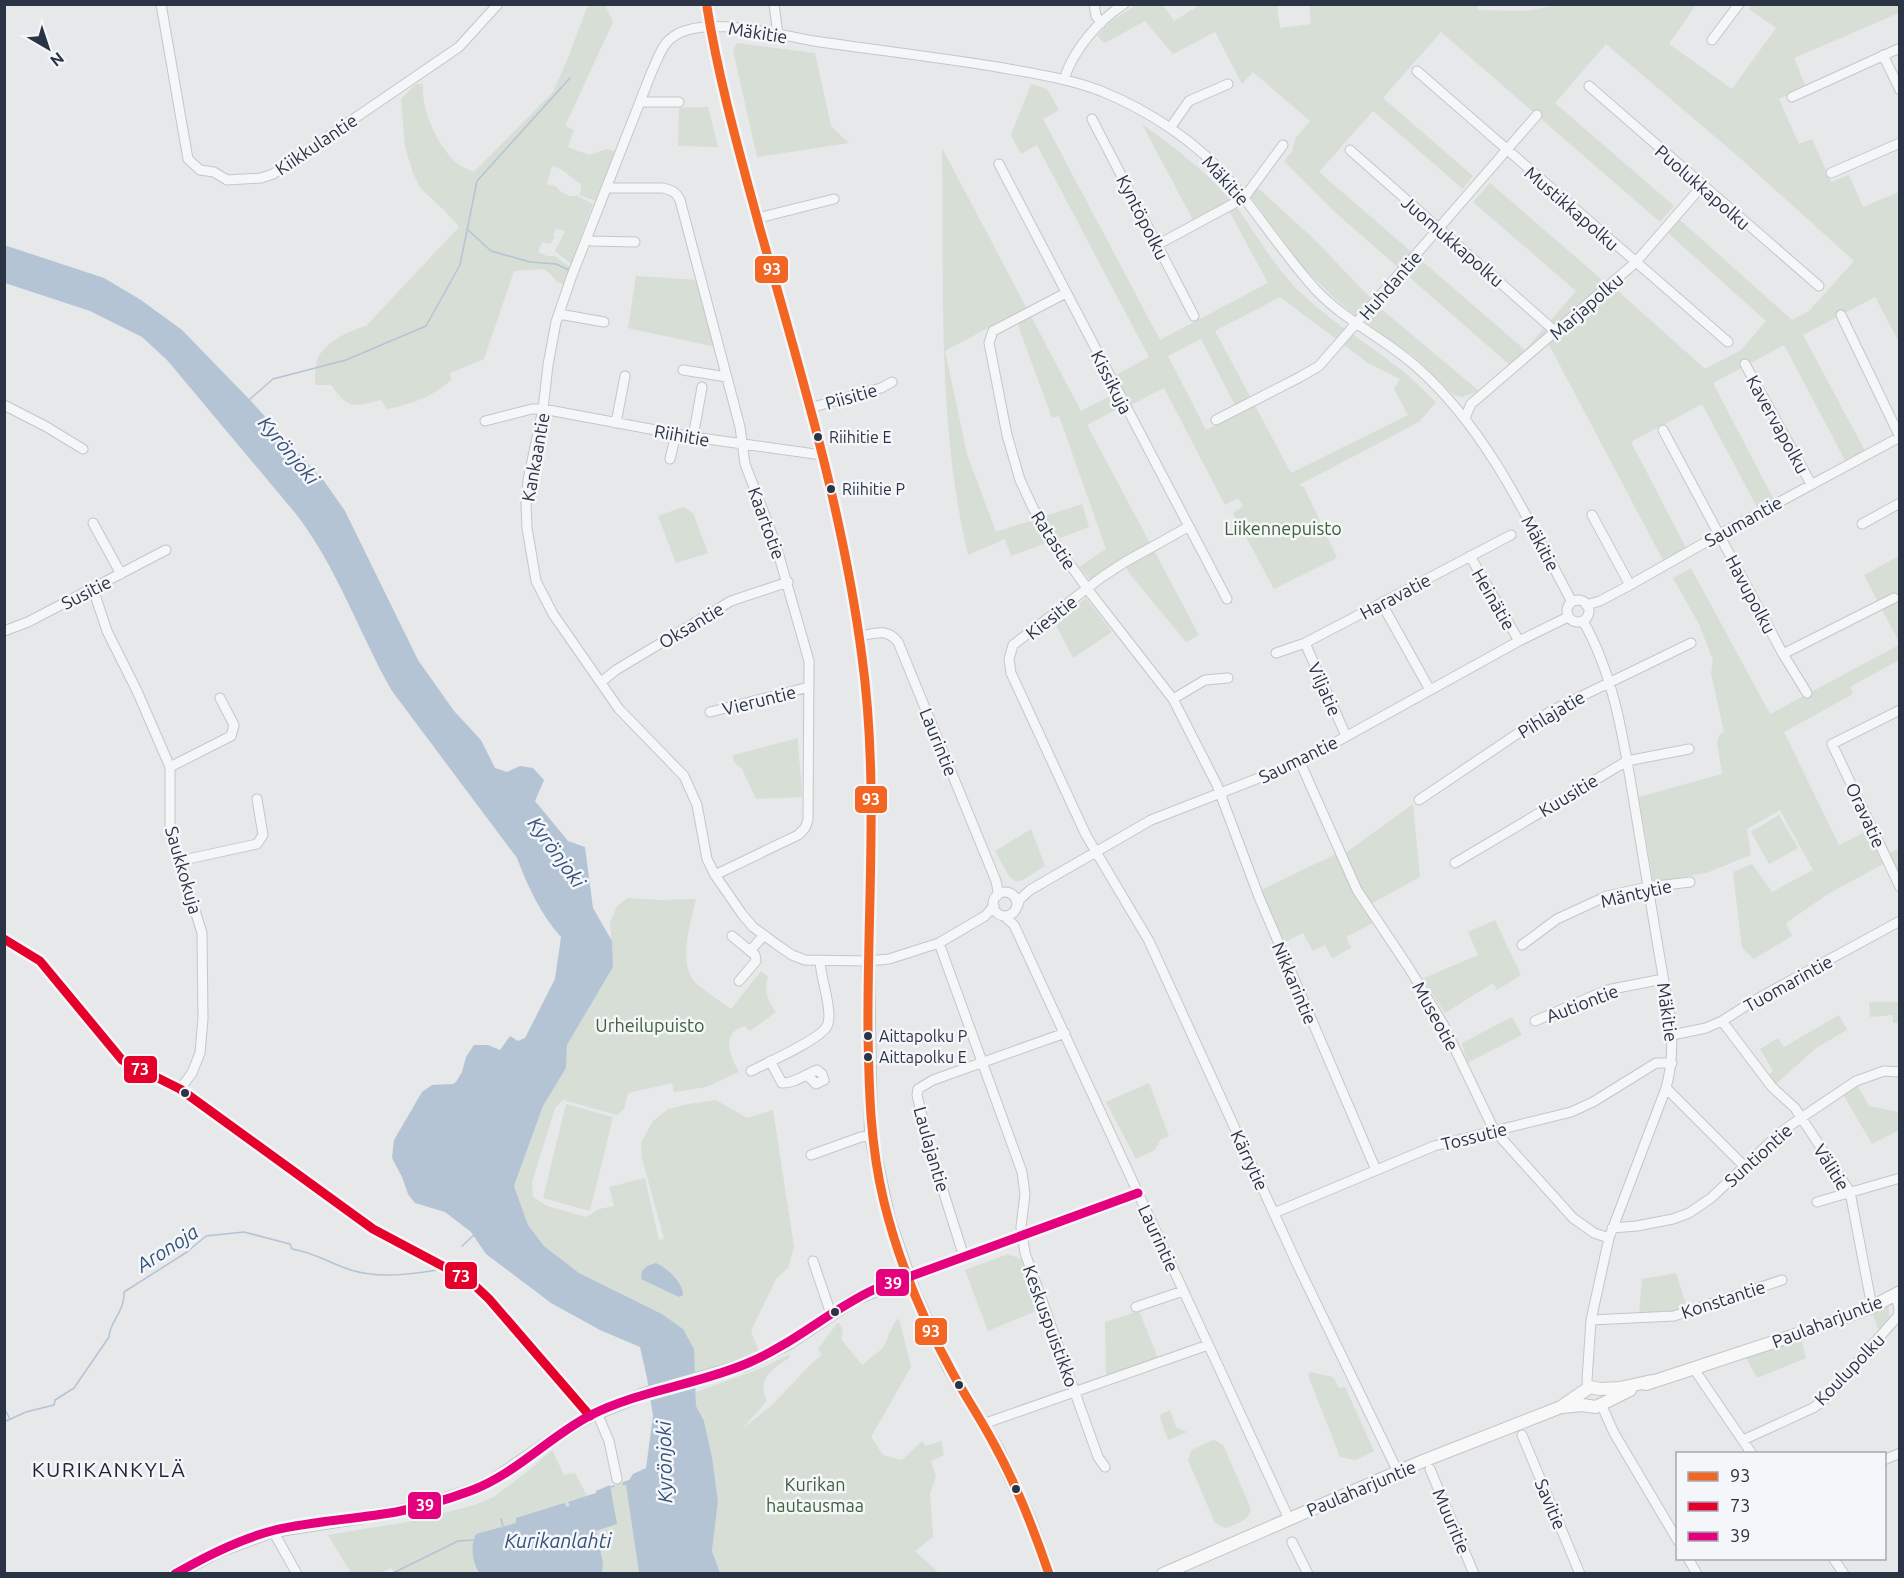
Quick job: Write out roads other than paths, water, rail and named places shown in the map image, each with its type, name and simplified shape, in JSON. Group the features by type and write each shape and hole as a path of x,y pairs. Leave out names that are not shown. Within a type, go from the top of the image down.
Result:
{"main road":[{"path":"868,961 871,1136 884,1201 908,1277 950,1368 997,1448 1030,1520 1049,1574"},
{"path":"175,1574 219,1551 273,1531 396,1512 472,1490 501,1474 593,1414 644,1394 745,1365 789,1343 864,1294 908,1277"},
{"name":"Paulaharjuntie","path":"1561,1407 1595,1405 1652,1382 1872,1307 1898,1293"},
{"name":"Paulaharjuntie","path":"1163,1574 1398,1472 1516,1423 1561,1407 1592,1389 1652,1382"},
{"path":"1592,1389 1604,1396 1595,1405 1583,1400 1592,1389"}],"street":[{"name":"Kiikkulantie","path":"161,4 188,159 200,170 214,172 227,180 261,178 273,174 459,47 498,4"},
{"path":"707,4 722,85 822,455 860,636 866,686 870,764 868,961 898,957 939,943 985,916 1000,893 1017,896 1026,894"},
{"path":"774,4 778,35"},
{"path":"1094,4 1095,16 1101,22"},
{"path":"1064,79 1067,68 1076,54 1101,22 1124,4"},
{"path":"1712,40 1739,4"},
{"name":"Mäkitie","path":"710,27 731,26 1064,79 1125,102 1170,128 1208,159 1244,198 1296,267 1325,299 1417,367 1454,403 1487,447 1572,602"},
{"name":"Kankaantie","path":"710,27 690,29 668,40 652,71 586,239 559,314 548,365 543,409 528,480 527,528 536,581 553,614 619,709 684,776 697,804 707,860 742,914 764,935 792,955 805,960 868,961"},
{"path":"1791,98 1899,48"},
{"path":"1883,55 1899,90"},
{"name":"Mustikkapolku","path":"1416,71 1728,342"},
{"path":"1170,128 1189,101 1228,84"},
{"name":"Puolukkapolku","path":"1589,86 1819,286"},
{"path":"641,102 679,102"},
{"name":"Huhdantie","path":"1216,420 1319,366 1536,115"},
{"name":"Kyntöpolku","path":"1092,119 1194,315"},
{"path":"1831,174 1899,142"},
{"path":"1157,245 1244,198 1283,146"},
{"name":"Juomukkapolku","path":"1350,150 1556,332"},
{"name":"Kissikuja","path":"999,164 1227,599"},
{"name":"Marjapolku","path":"1465,418 1472,404 1635,263 1702,186"},
{"name":"Kaartotie","path":"606,188 663,188 676,193 680,200 727,377 745,464 788,582 809,661 808,820 805,828 798,835 715,875"},
{"path":"758,218 834,199"},
{"path":"586,239 635,242"},
{"name":"Ratastie","path":"1066,292 993,331 989,343 1007,435 1020,480 1050,538 1173,699 1220,793"},
{"path":"559,314 604,322"},
{"path":"1841,315 1899,437"},
{"name":"Kavervapolku","path":"1745,364 1810,484"},
{"path":"683,370 727,377"},
{"path":"616,423 625,376"},
{"name":"Piisitie","path":"810,408 881,388 892,382"},
{"path":"693,438 702,387"},
{"path":"4,405 83,449"},
{"name":"Riihitie","path":"485,421 532,409 543,409 693,438 822,455"},
{"name":"Havupolku","path":"1663,430 1783,654 1808,693"},
{"path":"670,459 676,434"},
{"name":"Saumantie","path":"1586,605 1600,601 1630,585 1899,437"},
{"path":"1862,524 1899,503"},
{"path":"1592,515 1630,585"},
{"path":"93,523 121,574"},
{"name":"Kiesitie","path":"1095,850 1011,673 1009,659 1013,645 1125,562 1188,527"},
{"name":"Haravatie","path":"1276,653 1305,643 1511,535"},
{"name":"Susitie","path":"4,631 28,622 166,550"},
{"name":"Heinätie","path":"1470,556 1519,641"},
{"name":"Oksantie","path":"601,682 616,670 730,601 788,582"},
{"name":"Saukkokuja","path":"93,589 107,632 146,710 170,767 170,830 202,933 203,1019 200,1053 192,1073 180,1089"},
{"path":"1783,654 1894,598"},
{"path":"1581,601 1586,605 1588,613 1583,621 1575,622 1568,617 1568,608 1572,602 1581,601"},
{"path":"1382,604 1430,690"},
{"name":"Saumantie","path":"1016,909 1026,894 1095,850 1150,820 1186,804 1300,762 1519,641 1568,617"},
{"name":"Mäkitie","path":"1583,621 1609,682 1627,761 1672,1035 1672,1063 1666,1088 1609,1238 1592,1320 1589,1365 1592,1389"},
{"name":"Laurintie","path":"860,636 880,632 892,635 898,642 996,881 998,891 995,901"},
{"name":"Viljatie","path":"1305,643 1346,736"},
{"name":"Pihlajatie","path":"1419,800 1551,711 1691,643"},
{"path":"1173,699 1205,680 1228,678"},
{"name":"Vieruntie","path":"710,712 809,687"},
{"path":"170,767 231,736 234,725 220,698"},
{"name":"Oravatie","path":"1899,710 1832,744 1899,887"},
{"name":"Kuusitie","path":"1455,863 1627,761 1689,749"},
{"name":"Museotie","path":"1300,762 1357,890 1443,1024 1494,1130 1573,1218 1594,1233 1609,1238"},
{"name":"Nikkarintie","path":"1220,793 1259,897 1376,1170"},
{"path":"179,861 257,844 263,835 257,799"},
{"name":"Kärrytie","path":"1095,850 1149,940 1274,1214 1398,1472"},
{"name":"Laurintie","path":"996,881 1010,893"},
{"name":"Mäntytie","path":"1522,945 1557,919 1607,896 1648,887 1690,882"},
{"path":"985,916 1002,916 1016,909 1017,899 1010,893"},
{"path":"995,901 997,913 1002,916"},
{"name":"Laurintie","path":"1014,925 1016,909"},
{"name":"Laurintie","path":"1002,916 1014,925 1290,1519"},
{"name":"Tuomarintie","path":"1672,1035 1706,1028 1722,1021 1755,1000 1899,921"},
{"path":"750,951 764,935"},
{"path":"732,936 755,955 756,962 739,981"},
{"path":"4,939 40,962 122,1060 180,1089 373,1229 469,1280 593,1414 609,1441 617,1479"},
{"name":"Keskuspuistikko","path":"939,943 1025,1181 1022,1235 1025,1253 1098,1457 1105,1467"},
{"path":"751,1071 811,1040 828,1025 829,1014 820,974 820,961"},
{"name":"Autiontie","path":"1535,1021 1607,990 1664,979"},
{"name":"Välitie","path":"1722,1021 1772,1087 1795,1108 1850,1192 1872,1307"},
{"name":"Laulajantie","path":"964,1257 929,1146 917,1095 918,1089 922,1084 1065,1033"},
{"path":"770,1061 782,1083 789,1083 807,1075"},
{"name":"Tossutie","path":"1274,1214 1434,1146 1571,1112 1593,1102 1656,1064 1672,1063"},
{"name":"Suntiontie","path":"1612,1228 1673,1219 1689,1213 1711,1198 1780,1132 1856,1081 1884,1071 1899,1072"},
{"path":"1666,1088 1744,1166"},
{"path":"811,1155 861,1137 871,1136"},
{"path":"1817,1202 1899,1179"},
{"path":"908,1277 1138,1193"},
{"path":"813,1261 831,1314"},
{"name":"Konstantie","path":"1592,1320 1674,1316 1782,1280"},
{"path":"1136,1307 1183,1291"},
{"name":"Koulupolku","path":"1743,1440 1814,1408 1824,1400 1898,1316 1898,1293"},
{"path":"983,1424 1208,1345"},
{"path":"1694,1369 1751,1452"},
{"path":"1595,1405 1614,1433 1676,1539"},
{"name":"Savitie","path":"1522,1436 1580,1574"},
{"name":"Muuritie","path":"1430,1469 1474,1574"},
{"path":"273,1531 297,1574"},
{"path":"1292,1542 1308,1574"},
{"path":"1689,1560 1697,1574"},
{"path":"1834,1560 1844,1574"}],"water":[{"name":"Kyrönjoki","path":"4,245 104,278 141,300 182,330 250,400 324,481 345,511 418,660 454,711 481,740 495,768 507,772 520,766 533,768 544,780 535,801 568,841 585,847 593,908 612,941 613,967 567,1045 566,1068 543,1106 514,1186 528,1225 544,1246 579,1273 662,1314 683,1329 694,1349 696,1406 704,1421 718,1501 712,1551 720,1573 639,1573 626,1485 623,1485 623,1482 646,1468 653,1416 640,1347 600,1330 551,1303 486,1254 471,1232 445,1212 415,1203 408,1194 392,1158 394,1140 422,1092 432,1085 456,1082 462,1072 466,1057 474,1045 488,1045 500,1050 510,1036 518,1041 525,1038 555,979 561,937 535,899 517,858 392,691 336,578 311,534 296,514 167,360 142,337 90,311 5,283"},
{"path":"656,1263 674,1276 683,1295 679,1297 641,1279 642,1271 647,1266"},
{"name":"Kurikanlahti","path":"610,1485 617,1524 596,1531 603,1563 602,1573 479,1573 473,1554 476,1534 516,1523 516,1518 564,1503 567,1507 570,1506 568,1502 596,1493"}],"waterway":[{"path":"249,400 273,379 346,360 426,326 460,265 477,181 570,78"},
{"path":"467,229 491,251 530,262 556,264 569,270"},
{"name":"Aronoja","path":"4,1422 26,1412 54,1405 55,1400 74,1388 109,1337 111,1326 122,1305 124,1292 187,1252 206,1236 244,1232 290,1244 292,1249 313,1254 345,1268 367,1274 403,1274 437,1270"},
{"name":"Aronoja","path":"462,1246 475,1234"},
{"path":"4,1408 10,1419"},
{"path":"501,1519 503,1526"},
{"path":"391,1574 458,1541 473,1540"}],"place":[{"name":"Riihitie E","path":"818,437"},
{"name":"Riihitie P","path":"831,489"},
{"name":"Aittapolku P","path":"868,1036"},
{"name":"Aittapolku E","path":"868,1057"}],"district":[{"name":"KURIKANKYLÄ","path":"109,1469"}],"park label":[{"name":"Liikennepuisto","path":"1283,528"},
{"name":"Urheilupuisto","path":"650,1025"},
{"name":"Kurikan hautausmaa","path":"815,1494"}]}
